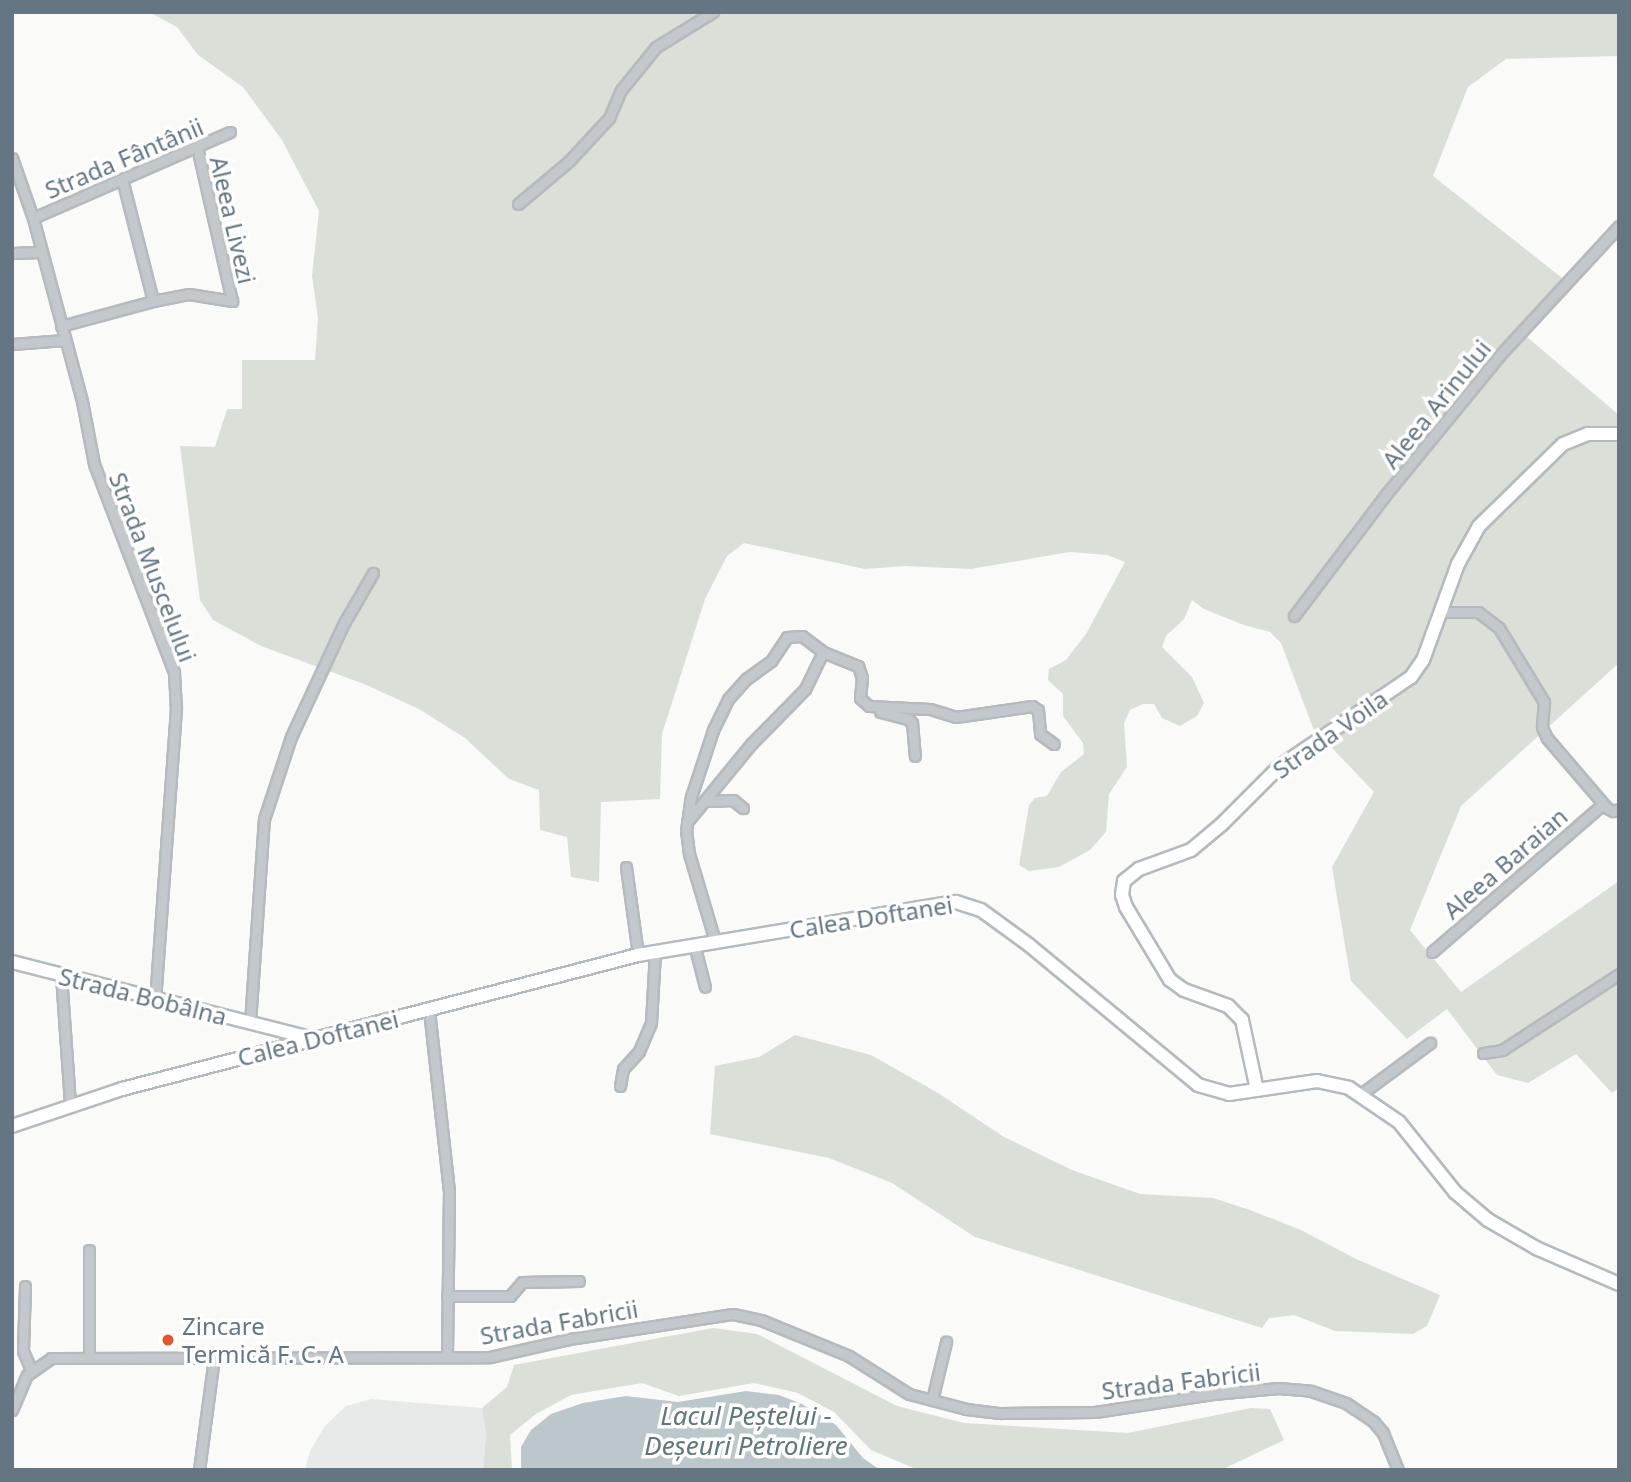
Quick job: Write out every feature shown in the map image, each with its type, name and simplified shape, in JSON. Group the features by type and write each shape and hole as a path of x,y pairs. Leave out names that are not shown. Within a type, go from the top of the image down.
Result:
{"main road":[{"name":"Strada Voila","path":"1257,1090 1242,1020 1228,1006 1184,990 1170,980 1126,907 1122,895 1124,881 1139,869 1192,850 1279,767 1400,686 1423,660 1466,547 1486,518 1563,444 1588,433 1619,434"},
{"name":"Calea Doftanei","path":"12,1126 70,1105 655,951 942,903 972,905 1084,988 1198,1085 1221,1094 1317,1081 1340,1085 1361,1094 1399,1122 1455,1192 1488,1220 1538,1249 1619,1284"},
{"name":"Strada Bobâlna","path":"12,962 315,1039"}],"street":[{"path":"518,204 569,161 609,118 621,90 656,47 713,12"},
{"name":"Strada Fântânii","path":"33,218 230,132"},
{"name":"Aleea Livezi","path":"153,301 189,294 232,301 197,147"},
{"name":"Strada Muscelului","path":"12,158 15,178 33,218 82,401 94,464 174,672 176,708 155,999"},
{"path":"61,326 153,301 122,180"},
{"name":"Aleea Arinului","path":"1294,615 1499,356 1619,226"},
{"path":"12,253 41,253"},
{"path":"12,344 65,340"},
{"path":"250,1023 264,819 291,737 344,623 373,573"},
{"path":"1441,612 1478,612 1499,628 1544,702 1542,727 1547,738 1603,804 1613,811 1619,808"},
{"path":"715,941 689,854 687,822 707,746 723,707 736,688 771,661 787,637 802,636 823,652 858,666 862,678 860,698 869,706 912,723 915,756"},
{"path":"687,822 706,802 751,743 805,689 823,652"},
{"path":"869,706 930,709 956,717 1032,706 1038,710 1040,734 1054,744"},
{"path":"706,802 733,800 743,808"},
{"name":"Aleea Baraian","path":"1432,952 1603,804"},
{"path":"626,867 638,955"},
{"path":"694,944 705,987"},
{"path":"620,1086 623,1069 639,1051 651,1023 655,951"},
{"path":"1483,1053 1502,1050 1619,974"},
{"path":"61,975 70,1105"},
{"path":"429,1010 449,1190 447,1356"},
{"path":"1361,1094 1430,1043"},
{"path":"89,1250 89,1357"},
{"path":"447,1296 510,1296 522,1282 579,1281"},
{"path":"12,1410 31,1370 23,1351 25,1286"},
{"name":"Strada Fabricii","path":"31,1370 51,1358 490,1357 569,1339 733,1314 761,1320 840,1352 901,1390 966,1409 1000,1413 1114,1410 1171,1399 1279,1388 1311,1391 1346,1404 1373,1421 1383,1433 1398,1470"},
{"path":"932,1400 946,1342"},
{"path":"199,1470 214,1357"}],"shaded area":[{"path":"149,12 1619,12 1619,56 1506,59 1468,87 1433,176 1571,285 1527,337 1619,415 1619,663 1461,806 1410,930 1461,992 1619,881 1619,1088 1612,1093 1576,1054 1528,1083 1497,1075 1447,1009 1407,1039 1351,981 1332,867 1374,792 1313,728 1281,643 1270,632 1204,609 1192,600 1184,619 1166,636 1162,647 1192,677 1204,703 1197,716 1180,726 1162,718 1154,704 1143,704 1130,710 1124,723 1127,767 1109,794 1106,832 1090,850 1059,867 1029,871 1019,865 1029,805 1035,798 1047,796 1061,772 1084,754 1083,743 1063,716 1063,694 1048,680 1049,669 1066,660 1086,634 1125,562 1107,555 1070,552 971,569 905,566 865,569 744,543 727,556 705,599 662,734 660,799 601,802 599,882 571,877 567,837 540,830 539,790 509,779 465,738 419,709 364,684 261,646 213,620 200,600 180,446 215,447 227,409 242,409 242,360 315,360 318,318 312,276 319,211 282,140 243,87 198,55 177,27"},
{"path":"795,1035 871,1055 938,1093 1004,1137 1072,1170 1140,1194 1213,1198 1301,1230 1356,1259 1440,1295 1427,1326 1413,1334 1335,1331 1294,1315 1269,1318 1262,1328 975,1237 892,1183 829,1158 710,1134 715,1066 759,1057"},
{"path":"713,1328 757,1334 897,1406 964,1423 1128,1433 1251,1408 1270,1409 1284,1440 1221,1470 916,1469 871,1450 834,1412 798,1393 754,1383 679,1396 642,1383 571,1395 536,1414 510,1435 512,1470 483,1470 486,1435 482,1408 507,1387 514,1365"},
{"path":"371,1399 482,1408 486,1435 483,1470 305,1470 310,1451 325,1426 346,1406"}],"water":[{"name":"Lacul Peștelui - Deșeuri Petroliere","path":"746,1391 779,1395 802,1404 836,1425 863,1458 880,1470 523,1470 521,1467 521,1447 531,1430 551,1414 583,1403 626,1396 678,1402"}],"place":[{"name":"Zincare Termică F. C. A","path":"168,1340"}]}
